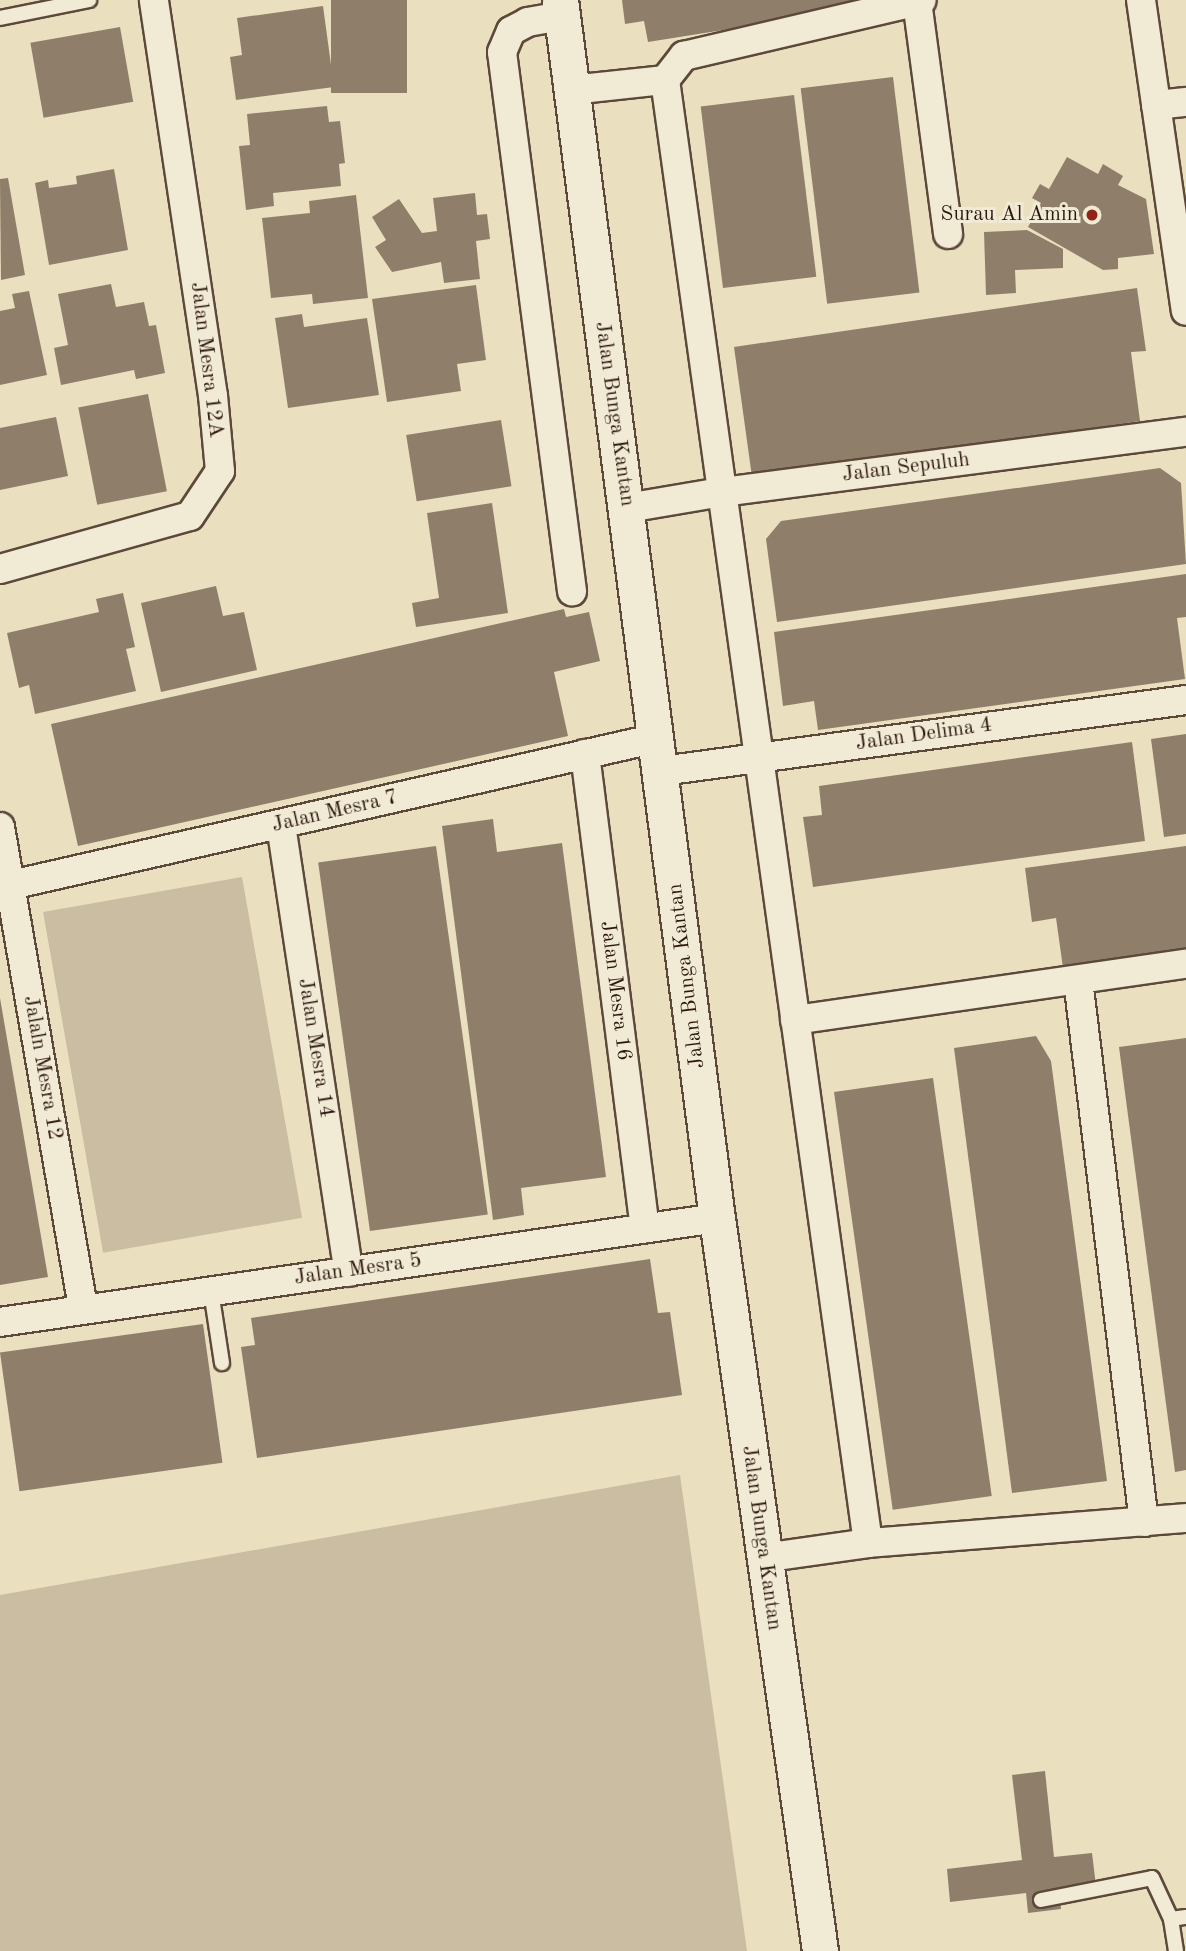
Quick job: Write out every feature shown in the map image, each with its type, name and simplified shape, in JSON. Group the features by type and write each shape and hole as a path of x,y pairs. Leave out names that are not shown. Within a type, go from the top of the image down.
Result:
{"street":[{"name":"Jalan Mesra 12A","path":"0,569 190,516 220,471 213,396 154,0"},
{"path":"571,90 665,80 684,56 920,0 948,234"},
{"path":"1141,0 1186,311"},
{"path":"561,8 511,32 502,52 572,591"},
{"name":"Jalan Bunga Kantan","path":"561,8 660,754 717,1218 820,1951"},
{"path":"665,80 868,1543"},
{"path":"1156,105 1186,102"},
{"name":"Jalan Sepuluh","path":"627,508 722,492 1186,432"},
{"name":"Jalan Delima 4","path":"660,754 757,758 1186,700"},
{"name":"Jalan Mesra 7","path":"12,885 585,754 660,754"},
{"name":"Jalan Mesra 16","path":"585,754 645,1228"},
{"name":"Jalan Mesra 14","path":"281,825 349,1272"},
{"name":"Jalaln Mesra 12","path":"0,827 83,1310"},
{"path":"795,1020 1186,964"},
{"path":"1078,979 1144,1522"},
{"name":"Jalan Mesra 5","path":"0,1322 717,1218"},
{"path":"764,1558 868,1543 1186,1518"}],"lane":[{"path":"0,18 89,0"},
{"path":"211,1292 222,1363"},
{"path":"1041,1900 1152,1878 1179,1918 1176,1951"}],"shaded area":[{"path":"242,877 302,1218 103,1253 43,912"},
{"path":"680,1475 747,1951 0,1951 0,1595"}],"building":[{"path":"331,0 407,0 407,93 331,93"},
{"path":"622,0 855,0 856,9 648,42 644,21 625,24"},
{"path":"323,6 334,87 236,100 230,57 242,55 237,18"},
{"path":"120,27 133,102 44,118 30,43"},
{"path":"893,77 919,292 827,304 801,88"},
{"path":"794,95 816,277 723,288 701,106"},
{"path":"327,106 329,122 340,121 345,163 339,164 341,186 273,193 274,206 246,210 239,146 250,145 247,114"},
{"name":"Surau Al Amin","path":"1067,157 1098,174 1103,164 1123,176 1118,185 1146,199 1154,254 1118,258 1118,269 1103,270 1028,227 1041,203 1032,198 1040,184 1049,189"},
{"path":"114,169 128,250 49,265 35,183 48,180 49,188 77,184 76,176"},
{"path":"8,178 25,275 1,280 0,179"},
{"path":"475,193 477,215 487,214 490,239 476,241 480,279 444,283 441,262 392,272 375,247 386,240 372,217 399,199 422,233 437,231 433,198"},
{"path":"356,195 368,298 313,304 312,294 271,298 262,218 310,213 309,201"},
{"path":"1027,230 1063,249 1063,268 1015,270 1016,293 986,295 984,232"},
{"path":"111,284 116,307 144,302 149,326 156,325 165,373 136,379 134,370 61,385 54,348 68,345 58,294"},
{"path":"476,285 486,360 457,364 461,391 387,402 372,299"},
{"path":"1137,288 1146,351 1131,352 1140,421 752,477 734,347"},
{"path":"29,291 47,375 0,385 0,311 15,308 12,294"},
{"path":"302,314 304,327 367,318 379,395 288,408 275,318"},
{"path":"148,394 167,491 97,505 78,408"},
{"path":"56,417 68,476 0,490 0,428"},
{"path":"501,420 511,486 417,501 406,435"},
{"path":"1160,468 1181,483 1186,564 777,622 766,539 781,521"},
{"path":"492,503 508,613 416,627 412,603 439,598 427,513"},
{"path":"1186,574 1186,617 1177,618 1185,679 818,730 814,701 783,706 774,632"},
{"path":"216,586 223,616 244,612 257,670 161,692 141,603"},
{"path":"123,593 135,647 126,649 136,691 35,714 29,685 19,688 7,633 99,612 96,599"},
{"path":"564,609 566,617 589,612 600,661 554,672 568,736 78,846 51,724"},
{"path":"1186,734 1186,834 1164,837 1151,739"},
{"path":"1132,742 1145,841 813,887 803,817 822,815 819,786"},
{"path":"493,819 497,852 562,843 606,1177 521,1188 524,1215 493,1220 442,826"},
{"path":"436,846 488,1214 370,1231 318,863"},
{"path":"1186,846 1186,950 1063,968 1056,918 1032,922 1025,868"},
{"path":"0,998 48,1277 0,1285"},
{"path":"1036,1036 1051,1061 1107,1481 1012,1493 954,1048"},
{"path":"1186,1038 1186,1470 1175,1472 1119,1047"},
{"path":"933,1078 992,1496 893,1510 834,1092"},
{"path":"650,1259 658,1313 670,1312 682,1395 257,1458 241,1347 255,1345 251,1318"},
{"path":"203,1324 222,1463 19,1491 0,1353"},
{"path":"1045,1771 1054,1857 1092,1853 1096,1886 1059,1890 1061,1909 1028,1913 1026,1893 950,1902 947,1869 1022,1860 1012,1775"}],"place":[{"name":"Surau Al Amin","path":"1092,215"}]}
